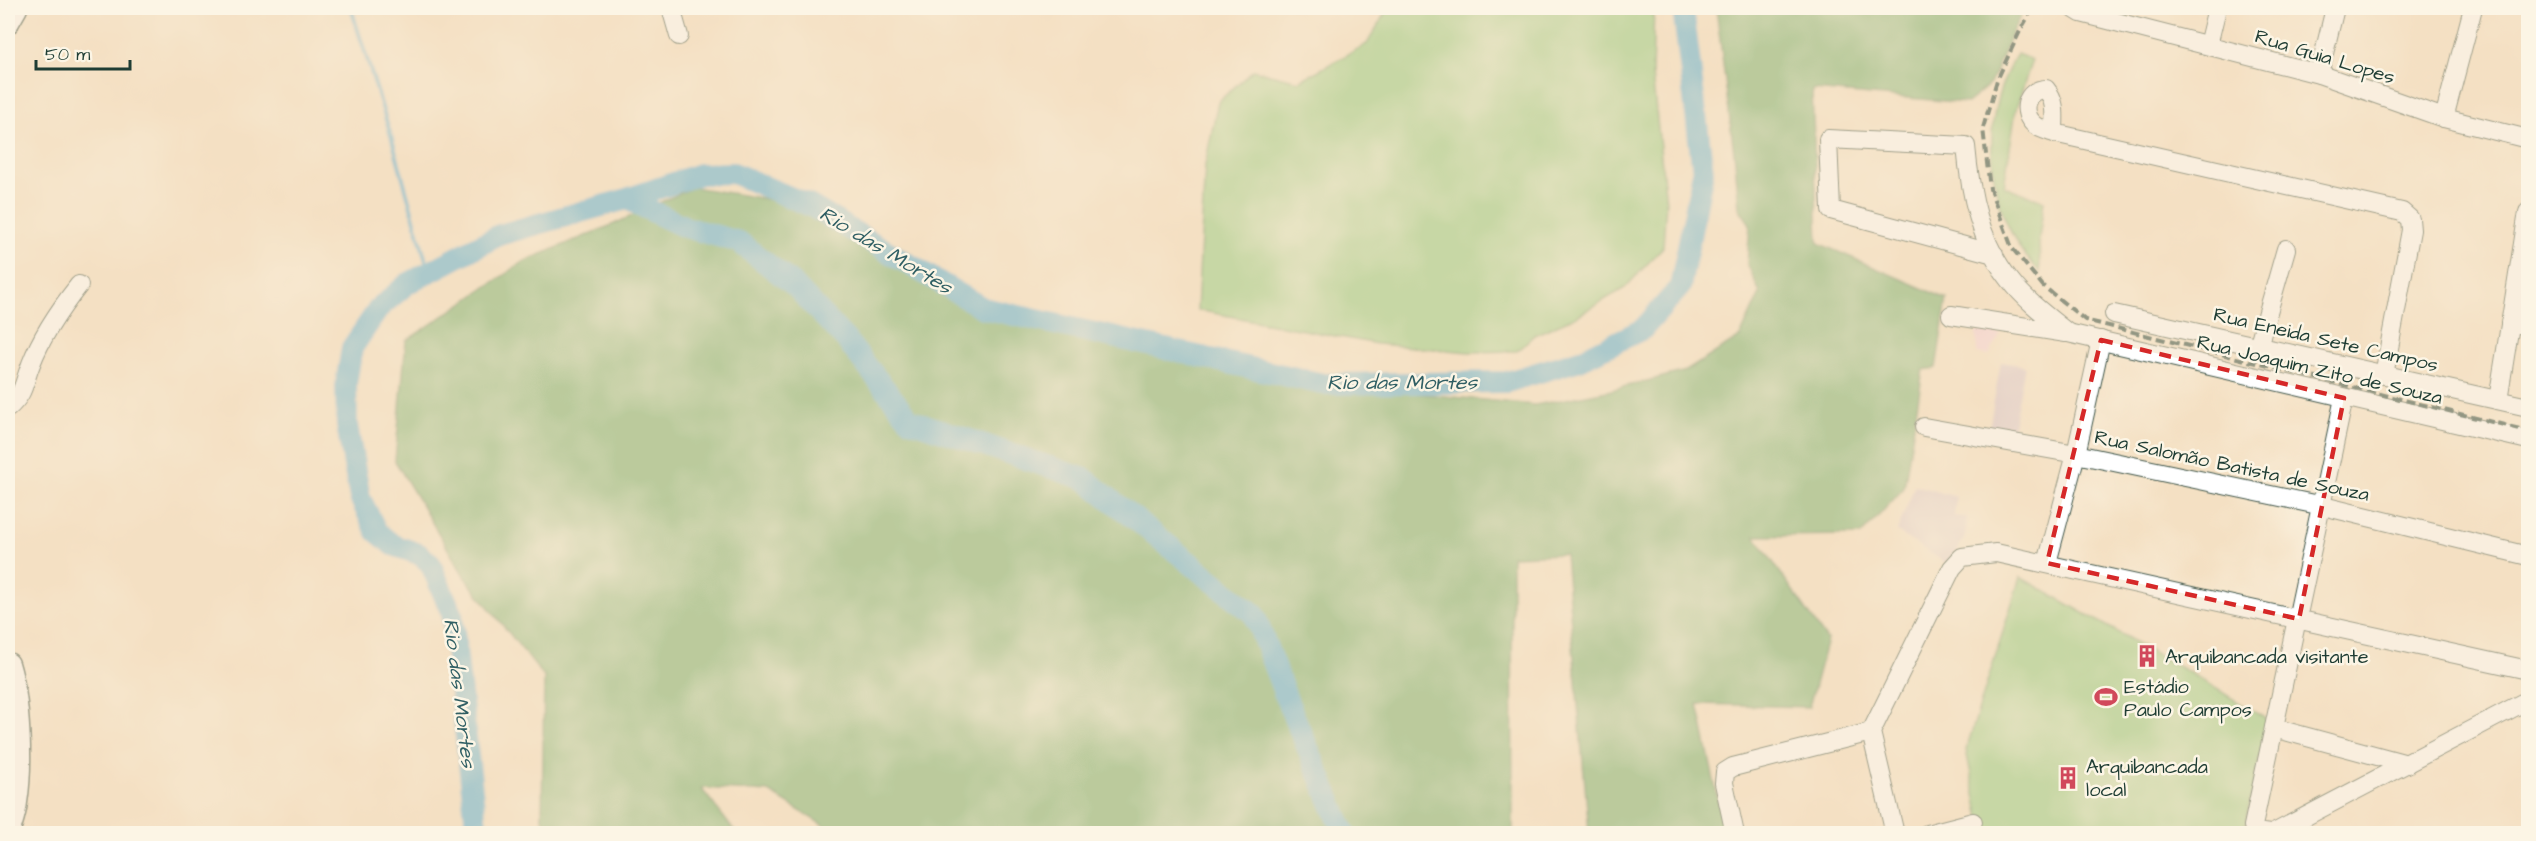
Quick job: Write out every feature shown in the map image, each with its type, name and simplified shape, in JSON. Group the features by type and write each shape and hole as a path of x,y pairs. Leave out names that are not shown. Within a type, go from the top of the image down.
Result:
{"main road":[{"path":"8,22 16,8"},
{"path":"8,664 18,737 16,801 8,834"}],"street":[{"path":"671,8 679,36"},
{"name":"Rua Guia Lopes","path":"2073,8 2081,13 2319,74 2444,118 2529,139"},
{"path":"2208,45 2217,8"},
{"path":"2319,74 2335,8"},
{"path":"2444,118 2473,8"},
{"path":"2054,133 2402,212 2410,219 2411,230 2384,375"},
{"path":"1994,254 1831,210 1828,139 1966,146 1969,178 1979,220 1994,254 2010,280 2035,306 2068,333"},
{"path":"2498,400 2529,212"},
{"path":"2258,347 2286,249"},
{"path":"8,408 18,399 26,384 30,365 59,310 80,285"},
{"name":"Rua Eneida Sete Campos","path":"2114,314 2529,407"},
{"name":"Rua Joaquim Zito de Souza","path":"1951,315 2101,340 2529,440"},
{"path":"2510,323 2529,325"},
{"path":"2047,563 2076,454 2101,340"},
{"path":"2344,398 2299,619 2253,826 2265,833 2407,764 2529,700"},
{"name":"Rua Salomão Batista de Souza","path":"1924,427 2076,454 2323,506 2529,556"},
{"path":"1895,834 1871,732 1952,568 1962,557 1996,553 2047,563 2529,670"},
{"path":"2274,728 2407,764"},
{"path":"1736,834 1724,783 1725,772 1733,766 1871,732"},
{"path":"1927,834 1972,822"}],"highlighted area":[{"path":"2101,340 2344,398 2299,619 2047,563"}],"shaded area":[{"path":"1976,331 2001,334 1989,355 1977,353"},
{"path":"2001,362 2025,366 2012,432 1989,429"},
{"path":"1915,485 1956,497 1954,516 1967,517 1965,537 1949,565 1897,532"}],"green space":[{"path":"1388,8 1654,8 1652,74 1666,202 1663,247 1625,288 1575,317 1534,335 1517,351 1469,352 1377,344 1197,310 1205,165 1218,102 1253,70 1299,81 1367,44"},
{"path":"1716,8 2025,8 1990,84 1967,103 1812,90 1818,243 1947,299 1936,368 1923,370 1904,488 1861,535 1755,536 1827,640 1809,707 1698,704 1725,833 1589,833 1565,554 1512,556 1513,833 836,833 769,792 701,788 736,833 558,833 542,819 544,677 466,579 395,461 406,341 525,261 614,224 693,187 811,206 983,308 1323,384 1535,405 1607,391 1686,371 1740,337 1760,293 1747,263 1750,224 1739,208"},
{"path":"2017,54 2032,60 2016,109 2004,186 2044,201 2039,239 2040,272 2022,251 2009,229 1994,179 1993,127 1997,101 2005,77"},
{"name":"Estádio Paulo Campos","path":"2020,577 2192,674 2268,720 2244,830 2249,833 1983,833 1966,750"}],"waterway":[{"path":"351,8 392,139 429,272"},
{"name":"Rio das Mortes","path":"477,834 452,614 430,563 419,554 393,545 377,532 360,498 347,425 346,384 352,348 379,308 407,284 499,235 627,199 700,174 733,173 811,206 983,308 1323,384 1507,382 1580,360 1643,329 1680,287 1703,172 1683,8"},
{"path":"627,199 685,227 739,242 794,285 846,340 910,420 1085,479 1254,614 1289,705 1345,834"}],"railway":[{"path":"2033,8 1997,80 1983,128 1990,189 2012,248 2043,286 2085,320 2528,431"}],"place":[{"name":"Arquibancada visitante","path":"2147,656"},
{"name":"Estádio Paulo Campos","path":"2106,697"},
{"name":"Arquibancada local","path":"2068,778"}]}
